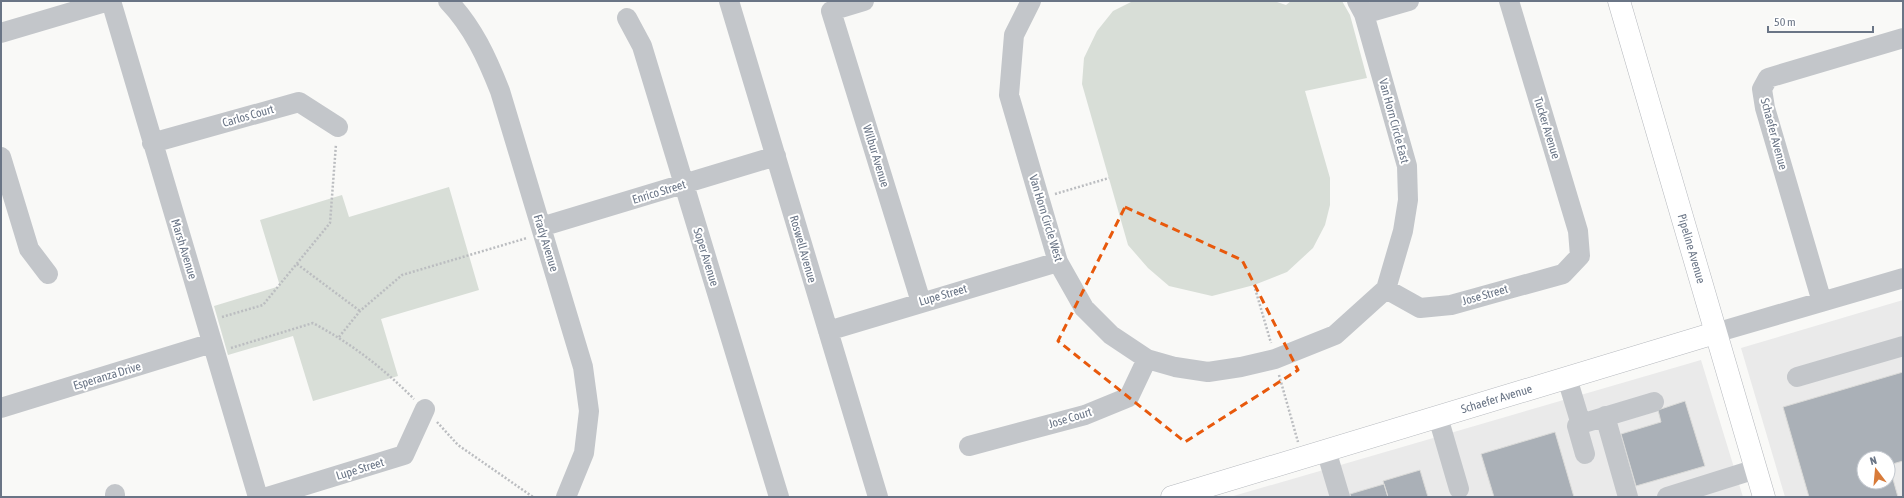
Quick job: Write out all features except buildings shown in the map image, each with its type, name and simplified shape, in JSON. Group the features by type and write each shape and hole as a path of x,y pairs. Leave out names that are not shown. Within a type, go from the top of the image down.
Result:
{"main road":[{"name":"Pipeline Avenue","path":"1619,1 1764,497"},
{"name":"Schaefer Avenue","path":"1184,495 1326,450 1715,333"}],"street":[{"path":"1,33 110,1"},
{"name":"Marsh Avenue","path":"110,1 258,497"},
{"name":"Frady Avenue","path":"448,1 462,15 485,53 500,91 583,367 589,411 584,452 566,497"},
{"name":"Roswell Avenue","path":"729,1 878,497"},
{"name":"Wilbur Avenue","path":"864,1 831,11 921,302"},
{"name":"Van Horn Circle West","path":"1031,1 1014,35 1009,95 1058,262 1084,308 1110,336 1147,359 1176,367 1208,372 1275,359 1335,335 1386,289"},
{"path":"1361,8 1409,1"},
{"name":"Tucker Avenue","path":"1509,1 1578,231 1580,256"},
{"name":"Van Horn Circle East","path":"1361,8 1407,166 1408,200 1404,231 1386,289"},
{"name":"Soper Avenue","path":"627,18 642,46 779,497"},
{"name":"Schaefer Avenue","path":"1822,302 1765,108 1762,89 1768,78 1903,38"},
{"name":"Carlos Court","path":"152,143 299,102 338,127"},
{"name":"Enrico Street","path":"542,230 776,156"},
{"path":"1,157 29,249 48,274"},
{"name":"Jose Street","path":"1386,289 1420,308 1451,305 1563,274 1580,256"},
{"name":"Lupe Street","path":"828,331 1058,262"},
{"name":"Schaefer Avenue","path":"1715,333 1903,278"},
{"path":"1797,377 1903,346"},
{"name":"Esperanza Drive","path":"1,408 214,348"},
{"name":"Jose Court","path":"969,446 1085,415 1129,397 1147,359"},
{"path":"1567,378 1580,422 1577,426 1585,454"},
{"path":"1580,422 1584,423 1654,402"},
{"name":"Lupe Street","path":"266,497 404,455 425,409"},
{"path":"1606,416 1628,497"},
{"path":"1438,417 1459,490"},
{"path":"1326,450 1340,497"},
{"path":"1667,497 1756,468"}],"path":[{"path":"217,318 264,305 330,224 338,127"},
{"path":"1040,198 1109,178"},
{"path":"339,337 360,311 402,275 542,230"},
{"path":"297,264 360,311"},
{"path":"214,348 313,323 339,337 382,368 425,409 458,445 533,497"}],"highlighted area":[{"path":"1125,207 1242,260 1298,370 1185,442 1058,341"}],"shaded area":[{"path":"1133,1 1274,1 1286,5 1291,1 1342,1 1350,15 1367,78 1305,91 1330,178 1330,205 1325,225 1313,248 1287,272 1254,285 1212,296 1169,286 1148,268 1128,245 1082,84 1084,58 1097,31 1113,11"},
{"path":"449,187 479,290 381,319 398,376 313,401 293,336 228,355 214,306 280,286 260,220 342,195 349,217"},
{"path":"1903,300 1903,497 1785,497 1741,348"},
{"path":"1701,360 1743,497 1230,497 1313,473"}]}
